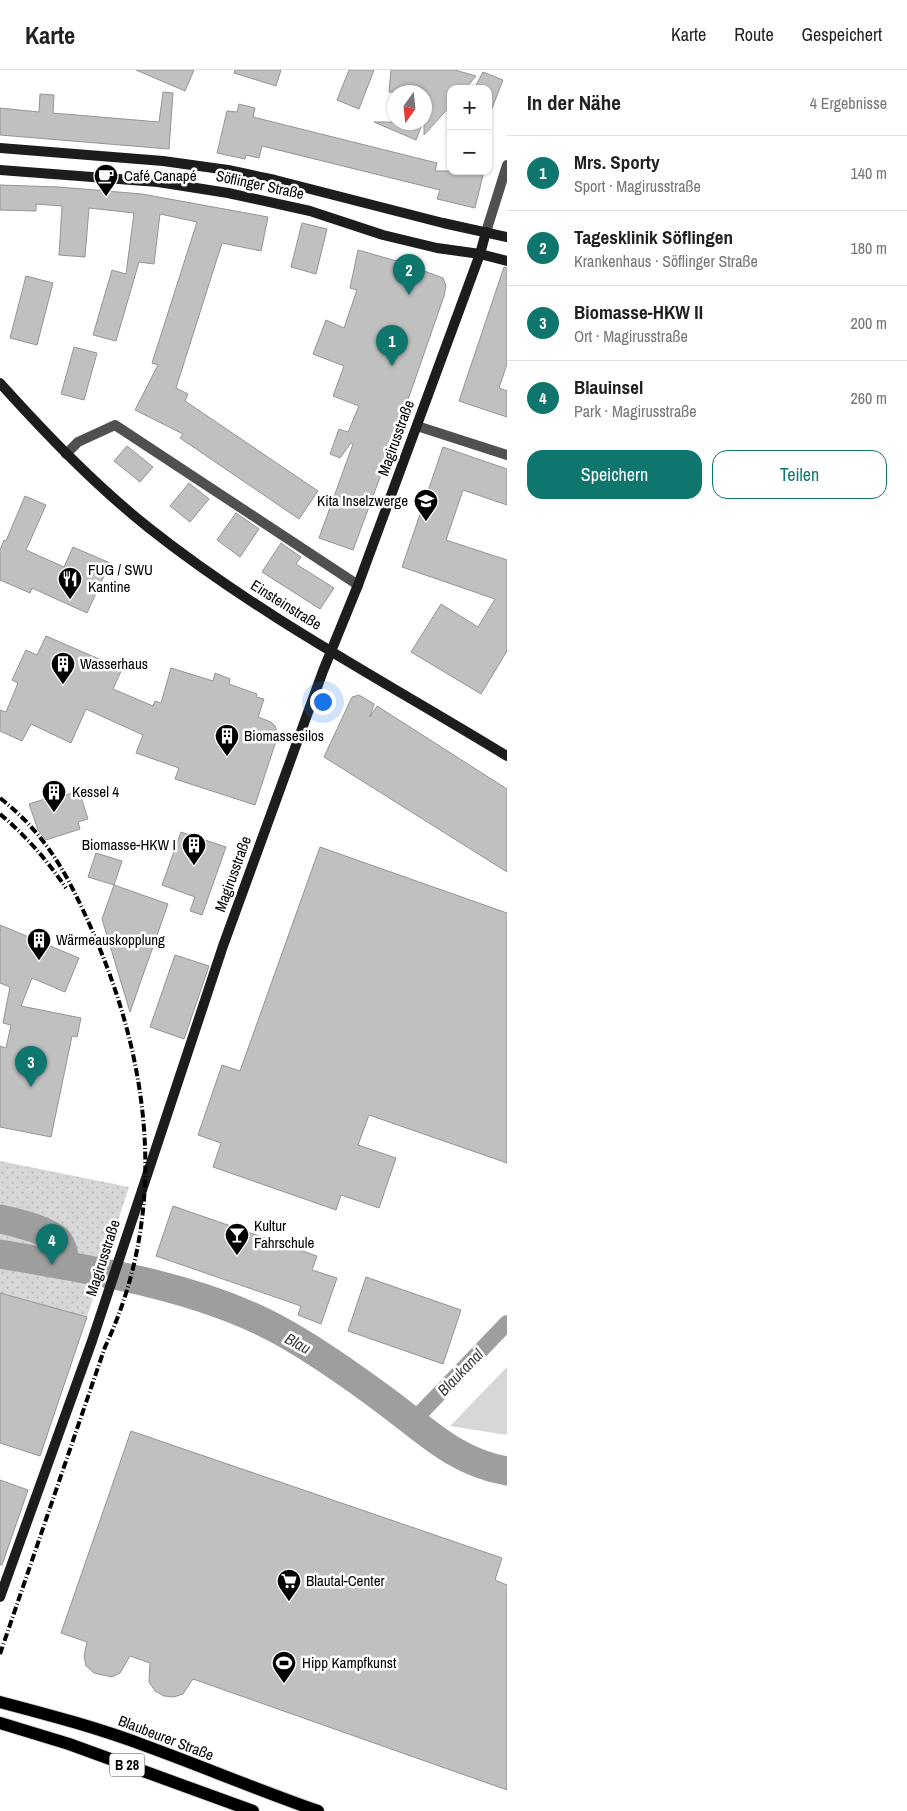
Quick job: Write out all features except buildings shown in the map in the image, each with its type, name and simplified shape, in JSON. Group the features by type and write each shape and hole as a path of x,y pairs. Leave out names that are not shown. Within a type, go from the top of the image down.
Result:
{"main road":[{"name":"Blaubeurer Straße","path":"0,1702 75,1722 146,1746 233,1781 318,1811"},
{"path":"69,1744 75,1722"},
{"name":"B 28","path":"0,1723 69,1744 253,1811"}],"street":[{"name":"Söflinger Straße","path":"0,148 163,161 228,170 507,237"},
{"name":"Magirusstraße","path":"0,1597 100,1317 223,946 480,254 507,164"},
{"name":"Söflinger Straße","path":"0,170 142,181 204,189 310,211 370,232 437,248 480,254 507,261"},
{"name":"Einsteinstraße","path":"0,383 66,454 121,505 175,549 249,599 363,671 507,756"},
{"path":"66,454 78,442 115,425 358,585"},
{"path":"417,426 507,455"}],"shaded area":[{"path":"0,1161 129,1187 87,1317 0,1293"},
{"path":"507,1367 507,1435 450,1426"}],"waterway":[{"name":"Blau","path":"0,1219 32,1228 55,1238 62,1248 64,1265"},
{"name":"Blau","path":"0,1254 142,1281 212,1301 245,1314 277,1329 320,1354 457,1453 489,1467 507,1471"},
{"name":"Blaukanal","path":"413,1421 507,1323"}],"railway":[{"path":"0,798 17,812 44,842 65,875 92,930 112,981 128,1033 139,1085 145,1138 145,1191 138,1243 125,1296 105,1347 0,1654"},
{"path":"0,814 36,849 66,888"}],"place":[{"name":"Café Canapé","path":"106,197"},
{"name":"Tagesklinik Söflingen","path":"409,295"},
{"name":"Mrs. Sporty","path":"392,366"},
{"name":"Kita Inselzwerge","path":"426,522"},
{"name":"FUG / SWU Kantine","path":"70,600"},
{"name":"Wasserhaus","path":"63,685"},
{"name":"Biomassesilos","path":"227,757"},
{"name":"Kessel 4","path":"54,813"},
{"name":"Biomasse-HKW I","path":"194,866"},
{"name":"Wärmeauskopplung","path":"39,961"},
{"name":"Biomasse-HKW II","path":"31,1087"},
{"name":"Kultur Fahrschule","path":"237,1256"},
{"name":"Blauinsel","path":"52,1265"},
{"name":"Blautal-Center","path":"289,1602"},
{"name":"Hipp Kampfkunst","path":"284,1684"}]}
